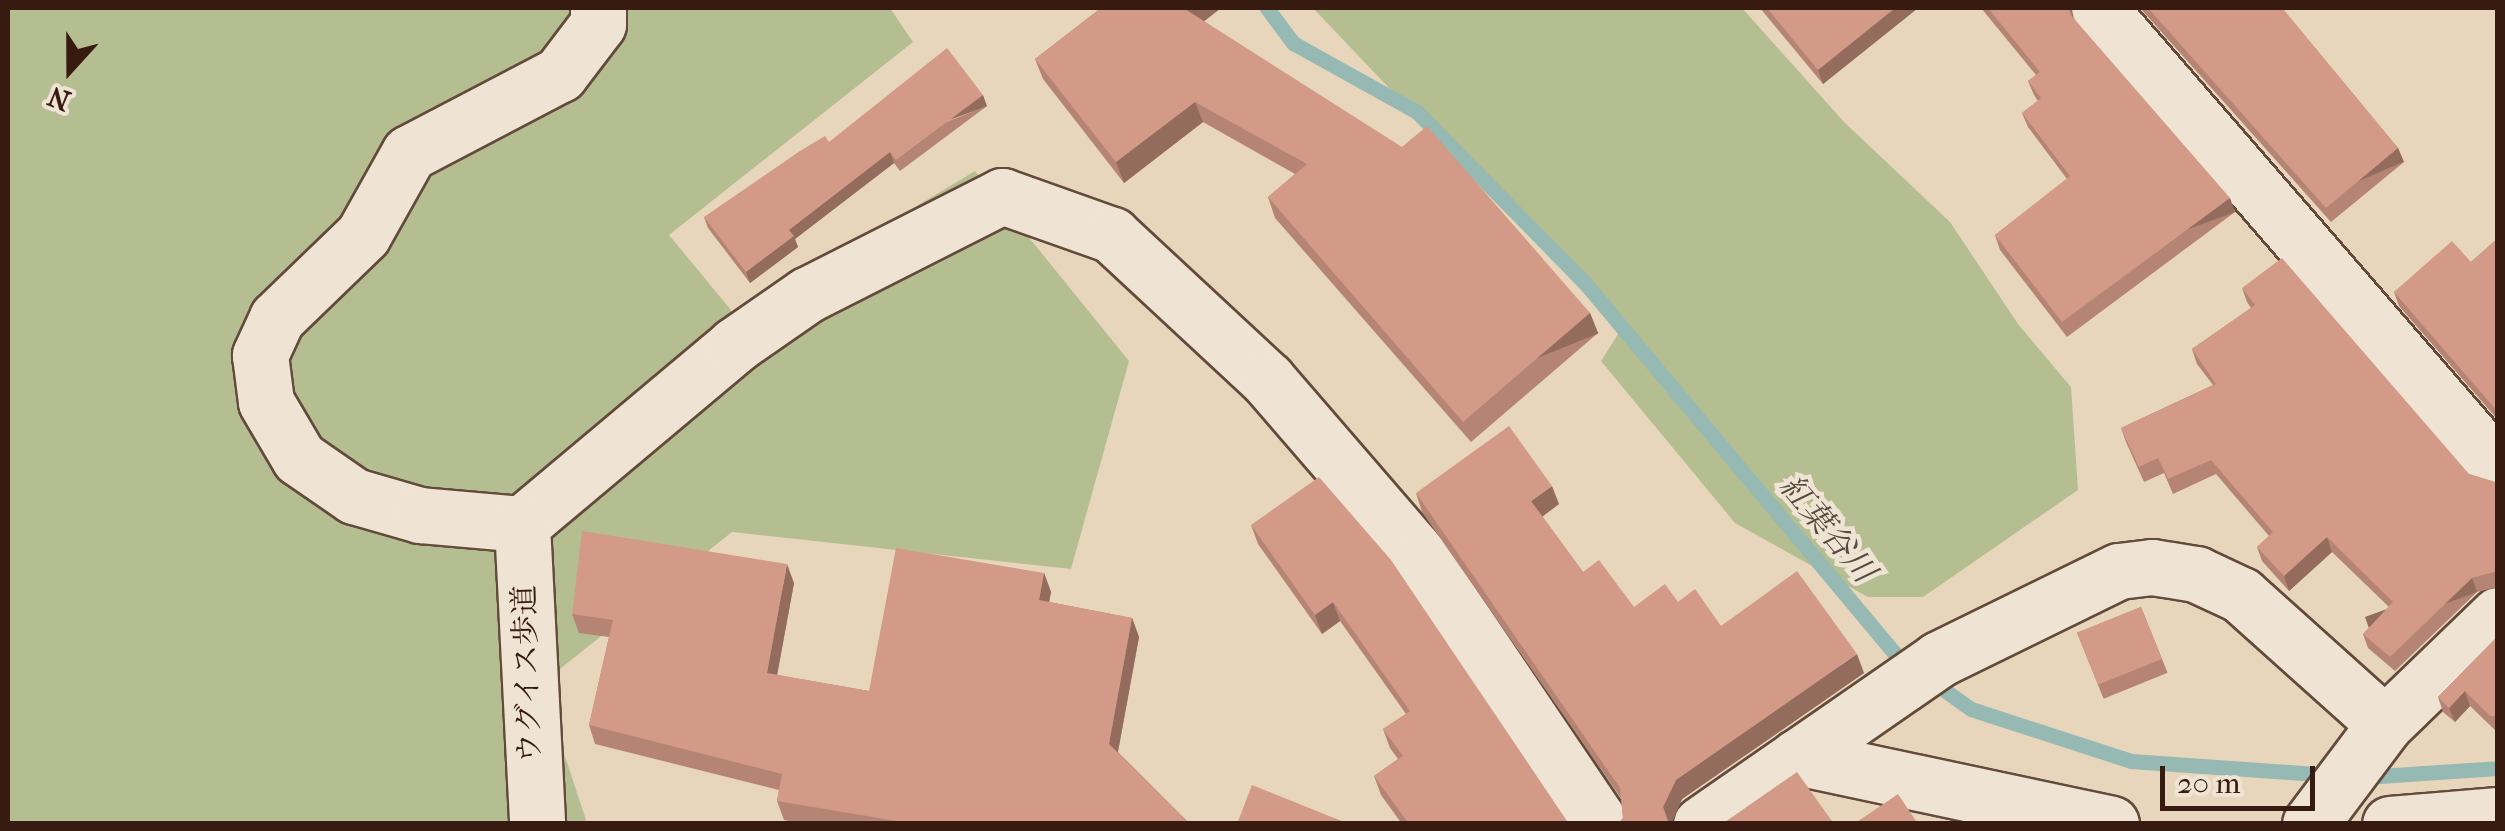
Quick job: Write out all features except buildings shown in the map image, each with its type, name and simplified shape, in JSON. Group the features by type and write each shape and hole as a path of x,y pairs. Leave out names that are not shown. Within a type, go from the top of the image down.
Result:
{"street":[{"path":"598,8 598,24 560,74 409,153 363,235 277,318 260,355 266,402 299,458 354,496 420,514 522,524 735,345 807,295 1002,196 1112,235 1267,379 1423,560 1601,824"},
{"path":"2100,8 2498,468"},
{"name":"ウグイス歩道","path":"522,524 537,824"},
{"path":"1700,824 1938,658 2119,571 2152,567 2196,574 2242,595 2380,731"},
{"path":"2312,819 2380,731 2498,616"},
{"path":"1796,757 2111,824"},
{"path":"2390,824 2498,815"}],"green space":[{"path":"8,8 890,8 913,42 669,235 735,315 975,171 1129,361 1071,569 732,532 541,684 587,823 8,823"},
{"path":"1313,8 1742,8 1844,122 1950,222 2018,324 2071,387 2078,490 1923,597 1868,597 1735,523 1601,361 1620,331"}],"waterway":[{"name":"紅葉谷川","path":"1267,8 1293,43 1417,112 1585,283 1899,658 1971,709 2131,761 2331,775"},
{"name":"紅葉谷川","path":"2364,777 2498,768"}]}
